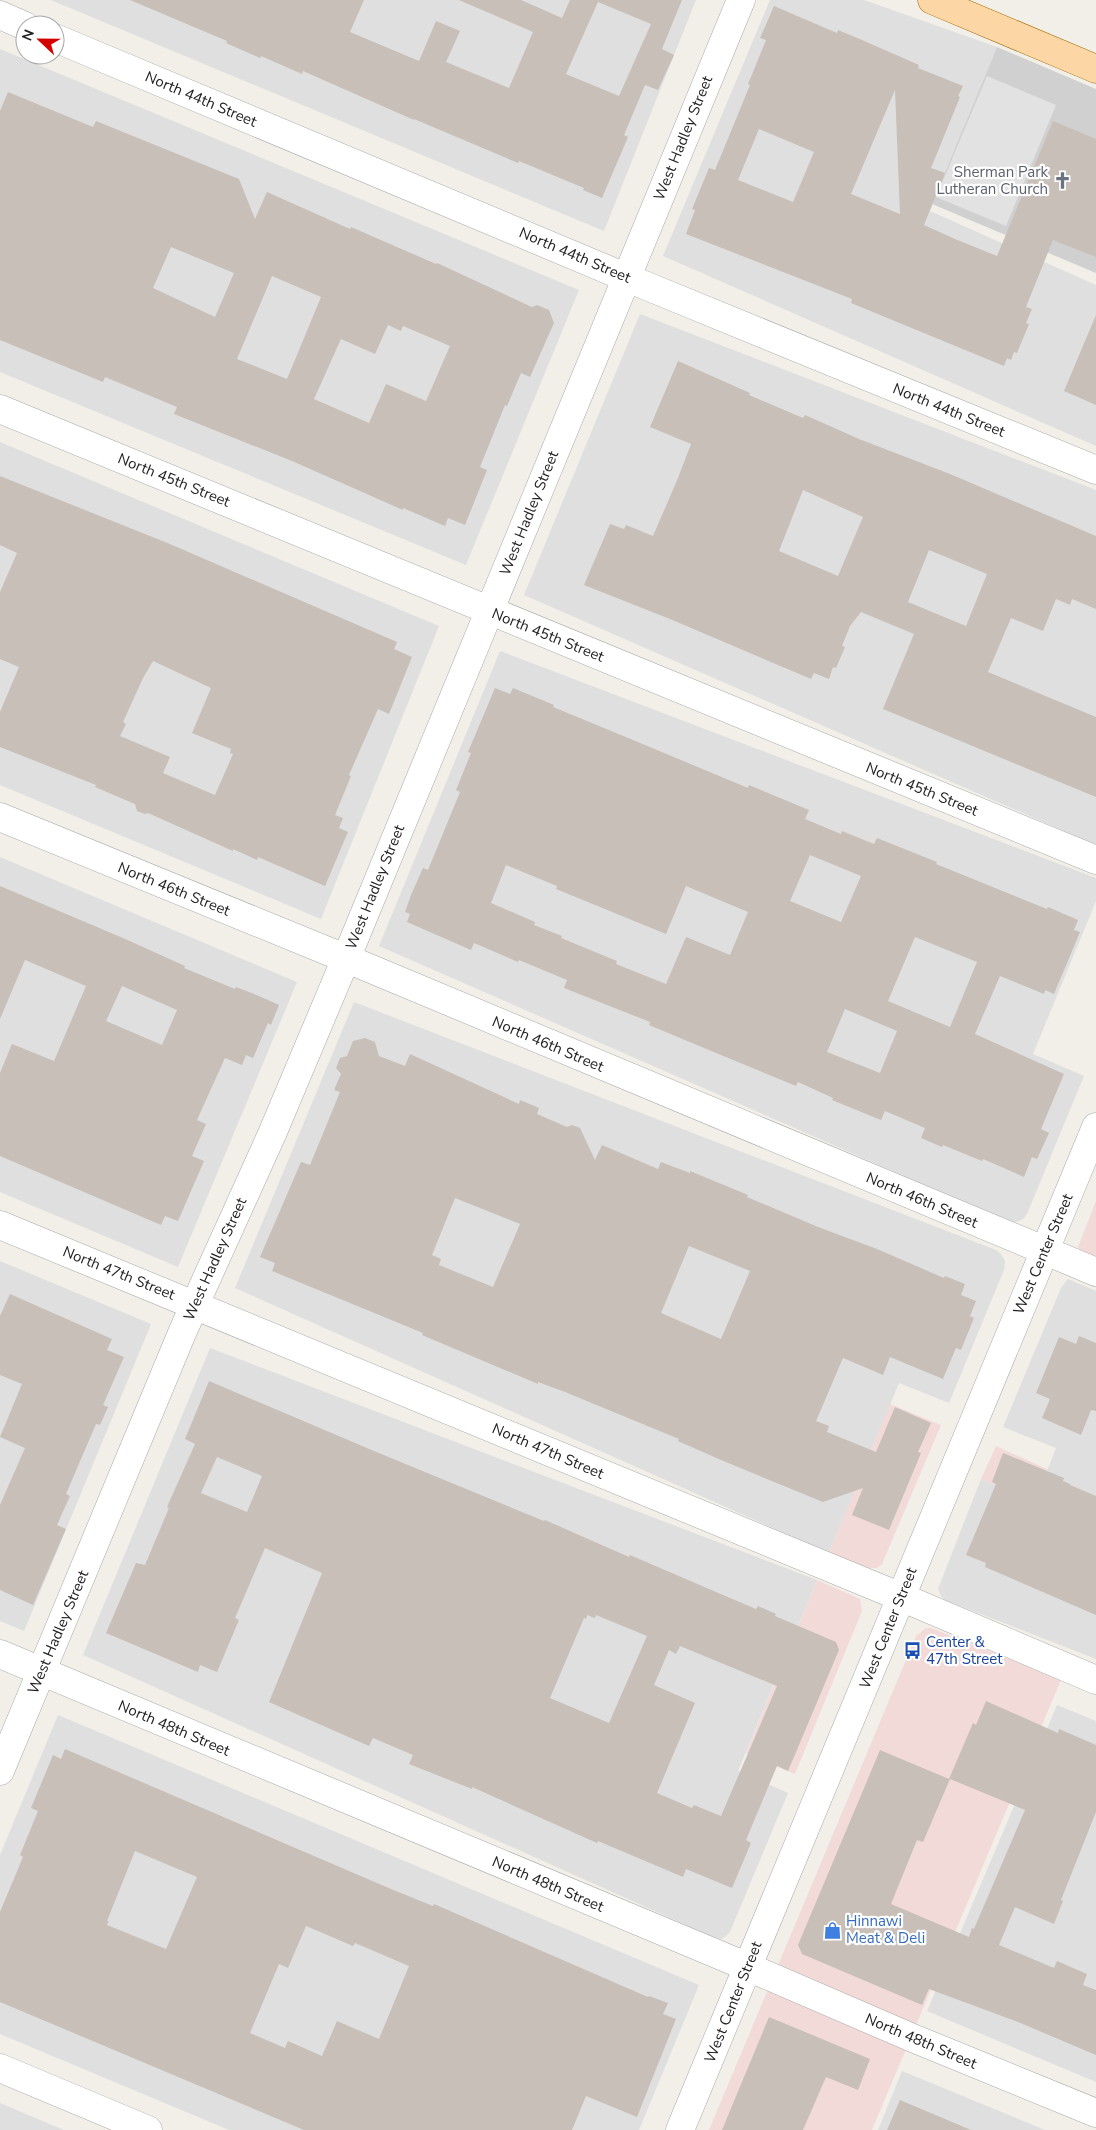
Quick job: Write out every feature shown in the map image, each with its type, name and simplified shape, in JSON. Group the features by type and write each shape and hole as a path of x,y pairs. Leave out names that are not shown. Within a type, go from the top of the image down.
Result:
{"main road":[{"path":"932,0 1096,69"}],"street":[{"name":"West Hadley Street","path":"0,1770 195,1304 272,1134 740,0"},
{"path":"0,15 15,22"},
{"name":"North 44th Street","path":"65,42 626,277 1096,470"},
{"name":"North 45th Street","path":"0,409 1096,860"},
{"name":"North 46th Street","path":"0,817 1096,1272"},
{"name":"West Center Street","path":"680,2130 1096,1127"},
{"name":"North 47th Street","path":"0,1225 901,1597 1096,1680"},
{"name":"North 48th Street","path":"0,1654 748,1967 915,2039 1096,2113"},
{"path":"0,2068 148,2130"}],"shaded area":[{"path":"51,0 696,0 604,231"},
{"path":"770,0 864,0 997,47 930,211 1096,285 1096,446 663,256"},
{"path":"997,47 1096,89 1096,273 932,204"},
{"path":"0,49 15,55 15,65 38,65 579,290 466,565 0,372"},
{"path":"987,76 1056,105 1006,226 936,197"},
{"path":"640,314 1096,490 1096,845 524,595"},
{"path":"0,442 439,626 321,919 0,785"},
{"path":"500,651 1096,878 1096,901 1033,1054 1084,1076 1027,1214 1023,1219 1016,1222 1007,1221 379,946"},
{"path":"0,857 297,982 178,1267 0,1192"},
{"path":"354,1002 996,1250 1001,1254 1005,1261 1004,1270 949,1403 899,1383 829,1553 235,1288"},
{"path":"1096,1201 1096,1259 1080,1251 1078,1247"},
{"path":"0,1261 151,1324 24,1631 0,1621"},
{"path":"1068,1279 1096,1291 1096,1659 945,1600 938,1589 981,1479 1035,1501 1056,1448 1003,1427 1061,1288"},
{"path":"210,1348 817,1580 738,1771 788,1793 730,1932 726,1936 722,1939 715,1938 83,1655"},
{"path":"890,1404 941,1425 882,1564 877,1568 866,1568 829,1553"},
{"path":"996,1446 1047,1469 1035,1502 981,1479"},
{"path":"817,1580 860,1599 862,1611 795,1774 746,1753"},
{"path":"926,1628 931,1628 1061,1680 872,2130 709,2130 916,1636"},
{"path":"1057,1705 1096,1721 1096,2082 927,2011"},
{"path":"58,1715 699,1985 639,2130 229,2130 0,2034 0,1855"},
{"path":"902,2071 1045,2130 878,2130"},
{"path":"0,2103 64,2130 0,2130"}],"building":[{"path":"130,0 364,0 350,32 419,61 436,21 460,31 446,62 509,88 533,32 459,0 521,0 562,18 570,0 682,0 662,49 674,55 658,90 645,85 624,135 628,137 602,198 583,190 584,188 414,120 303,71 302,74 261,56 260,58 226,43 227,41","holes":["598,2 651,24 619,96 566,74"]},
{"path":"774,6 837,33 838,30 862,40 919,65 918,68 963,86 931,168 945,173 924,225 997,256 1053,121 1096,139 1096,257 1053,240 1026,307 1032,309 1026,323 1029,324 1017,353 1014,352 1011,360 1007,358 1004,366 851,303 852,299 686,234 695,210 692,209 709,168 715,170 750,85 748,84 766,40 760,38","holes":["895,90 900,214 851,194","759,129 814,152 793,202 738,180"]},
{"path":"8,92 93,127 96,121 239,179 255,219 267,192 350,229 351,227 437,263 532,307 537,305 549,310 554,323 530,377 521,373 507,406 505,405 480,467 487,470 465,525 448,518 445,526 403,508 403,510 292,461 174,414 177,407 105,377 103,382 0,340 0,111","holes":["171,247 234,273 215,317 153,288","272,276 321,297 287,379 237,359","388,325 401,331 403,326 450,346 426,401 386,384 369,423 314,399 341,339 375,354"]},
{"path":"1096,315 1096,405 1064,391"},
{"path":"678,361 803,418 805,415 1096,536 1096,609 1072,599 1070,605 1056,599 1043,631 1011,618 988,672 1096,717 1096,797 883,709 914,634 861,612 850,626 842,646 845,647 836,668 833,667 829,679 814,673 811,679 584,585 610,524 624,529 626,525 653,536 678,478 691,444 650,427","holes":["803,490 863,517 838,576 779,551","929,550 987,574 966,626 908,602"]},
{"path":"0,476 170,544 397,642 394,649 412,657 389,714 378,709 349,775 351,776 335,815 343,818 339,828 348,832 325,886 258,857 257,860 233,849 233,851 148,813 145,814 137,811 135,804 95,787 96,785 0,747 0,712 19,667 0,659 0,592 17,553 0,545","holes":["153,661 211,688 192,733 231,749 230,753 233,754 215,795 163,773 170,757 120,736 126,724 123,722"]},
{"path":"495,688 510,694 513,688 554,705 553,707 748,788 749,785 809,810 805,819 841,834 842,831 874,844 877,838 937,862 936,864 1078,920 1074,930 1080,932 1054,994 1045,990 1044,994 1000,976 975,1034 1064,1074 1041,1129 1049,1133 1037,1159 1032,1157 1024,1177 983,1159 982,1161 921,1138 925,1128 885,1111 881,1120 832,1100 833,1098 798,1082 796,1086 649,1025 650,1022 564,988 567,980 474,943 471,950 407,922 410,914 405,912 411,895 423,868 428,870 460,792 456,790 471,753 468,752","holes":["810,855 861,876 841,922 790,901","506,865 557,886 556,889 666,934 686,886 748,912 730,955 686,937 666,984 616,964 617,961 561,938 562,936 534,925 535,922 491,903","915,937 977,962 950,1027 888,1001","845,1009 897,1031 880,1073 827,1052"]},
{"path":"0,886 123,938 185,966 184,968 279,1005 271,1025 268,1023 253,1058 246,1055 242,1065 225,1058 197,1120 206,1124 192,1156 204,1161 178,1221 165,1216 161,1225 0,1156 0,1073 12,1044 54,1061 86,986 25,960 0,1019","holes":["122,986 177,1010 162,1045 106,1021"]},
{"path":"365,1038 375,1042 379,1056 405,1066 410,1054 519,1104 520,1100 539,1108 537,1114 567,1127 572,1125 580,1128 595,1160 602,1145 658,1169 661,1162 690,1173 690,1171 818,1227 877,1249 944,1278 945,1276 965,1284 961,1295 976,1301 970,1316 974,1318 961,1350 956,1348 943,1379 890,1357 883,1375 843,1358 816,1421 829,1426 827,1432 876,1452 895,1407 931,1423 918,1452 921,1453 889,1530 852,1515 863,1488 823,1502 721,1460 678,1441 679,1439 565,1392 538,1382 538,1384 422,1335 423,1333 272,1271 275,1263 260,1257 301,1162 310,1165 340,1092 334,1090 341,1074 336,1068 340,1058 347,1056 353,1041","holes":["455,1198 520,1224 493,1287 439,1265 441,1259 432,1255","689,1246 750,1271 721,1339 661,1313"]},
{"path":"10,1294 112,1339 107,1350 124,1357 103,1405 108,1407 100,1425 96,1424 66,1494 70,1496 57,1525 66,1529 33,1605 0,1590 0,1505 25,1448 0,1437 22,1384 0,1375 0,1316"},
{"path":"1079,1336 1096,1343 1096,1411 1091,1410 1081,1435 1042,1418 1050,1399 1036,1393 1059,1337 1076,1344"},
{"path":"209,1381 374,1451 545,1520 629,1557 630,1555 756,1609 758,1606 776,1614 775,1616 836,1642 839,1650 788,1771 777,1766 746,1840 751,1843 732,1888 686,1869 683,1877 598,1841 597,1843 472,1787 472,1789 409,1764 413,1755 373,1738 369,1746 269,1702 322,1573 265,1548 235,1618 239,1620 217,1672 200,1665 198,1672 106,1633 136,1563 145,1565 169,1508 167,1507 195,1444 185,1439","holes":["217,1457 262,1476 247,1512 201,1493","587,1615 595,1618 596,1615 647,1636 609,1723 550,1698 584,1618 586,1619","680,1646 777,1686 721,1816 694,1805 692,1808 657,1793 695,1703 654,1685 669,1650 676,1654"]},
{"path":"1003,1453 1064,1478 1063,1481 1070,1485 1096,1496 1096,1615 985,1567 986,1563 966,1555 996,1484 992,1482"},
{"path":"986,1701 1058,1733 1059,1729 1096,1745 1096,1812 1061,1900 1063,1901 1054,1924 1015,1907 999,1945 1054,1968 1057,1961 1087,1974 1083,1985 1096,1990 1096,2055 1018,2022 929,1989 922,2005 802,1954 798,1945 880,1750 949,1779 973,1723 976,1725","holes":["950,1779 1025,1810 969,1937 891,1904 917,1840 923,1842"]},
{"path":"65,1749 391,1889 433,1906 434,1904 648,1997 668,2003 663,2014 676,2019 637,2117 586,2096 572,2130 304,2130 0,2002 0,1912 23,1857 20,1855 38,1811 31,1808 53,1755 61,1759","holes":["135,1851 197,1877 166,1949 107,1925","306,1926 353,1946 355,1943 409,1966 379,2039 337,2021 322,2056 288,2041 285,2048 250,2033 279,1964 288,1968"]},
{"path":"769,2017 870,2059 858,2090 826,2077 803,2130 722,2130"},
{"path":"900,2100 971,2130 887,2130"}],"place":[{"name":"Sherman Park Lutheran Church","path":"1062,181"},
{"name":"Center & 47th Street","path":"912,1651"},
{"name":"Hinnawi Meat & Deli","path":"832,1930"}]}
